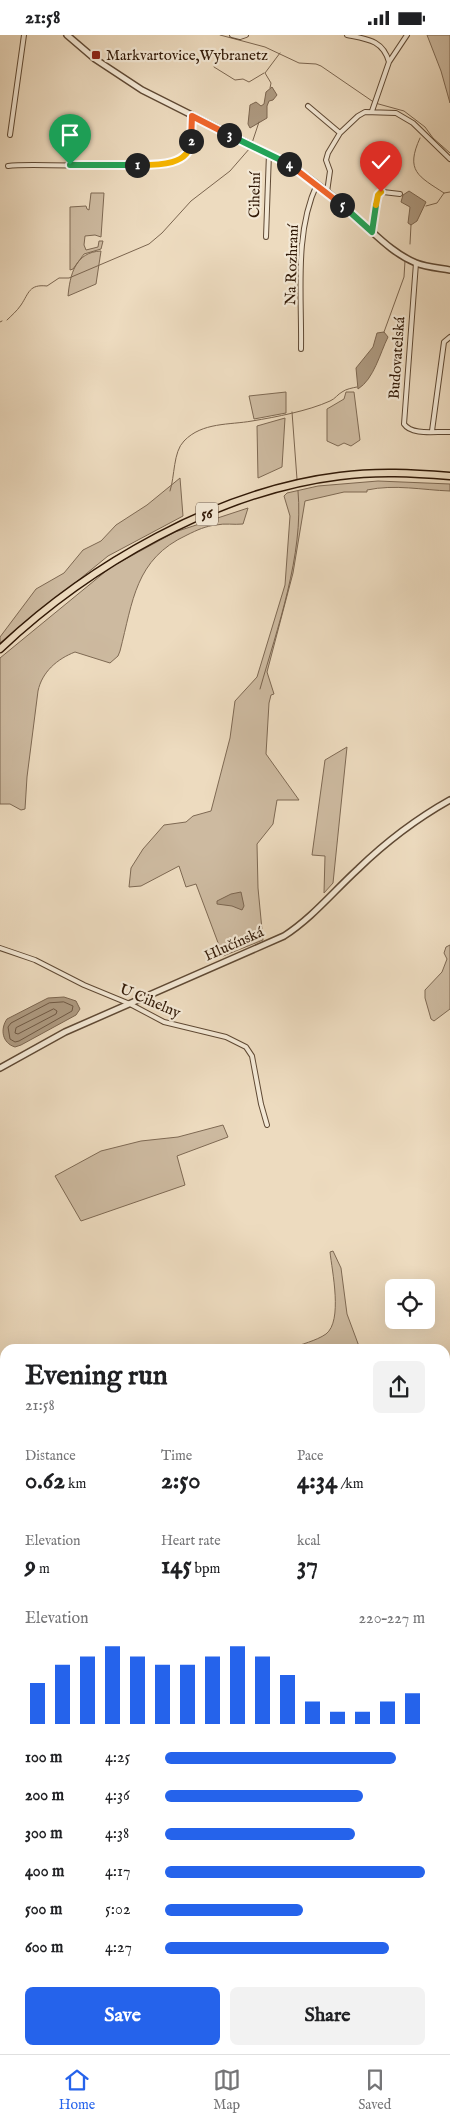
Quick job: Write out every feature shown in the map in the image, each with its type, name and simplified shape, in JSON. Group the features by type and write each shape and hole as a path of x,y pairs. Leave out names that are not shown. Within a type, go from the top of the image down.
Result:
{"main road":[{"name":"56","path":"0,649 55,602 98,571 147,542 215,511 285,487 339,476 393,472 450,476"}],"street":[{"path":"10,135 24,35"},
{"path":"67,35 95,59 156,98 287,163 327,192 393,249 416,263 450,270"},
{"path":"232,35 240,37 246,35"},
{"path":"347,35 370,39 377,43 387,55 389,62"},
{"path":"372,111 389,62 407,35"},
{"path":"308,106 340,133"},
{"path":"327,192 330,171 326,160 328,153 340,133 365,112 389,111 403,117 450,159"},
{"path":"8,166 154,165 174,161 184,158 191,147 192,116"},
{"name":"Cihelní","path":"266,237 268,153"},
{"name":"Na Rozhraní","path":"301,349 302,231 309,200 317,184"},
{"path":"372,232 378,194 383,192 400,194"},
{"name":"Budovatelská","path":"416,263 404,424 413,431 450,431"},
{"path":"432,431 444,342 450,337"},
{"name":"Hlučínská","path":"0,1068 54,1037 263,946 292,931 391,839 450,800"},
{"name":"U Cihelny","path":"0,948 35,960 164,1022 226,1037 246,1047 252,1056 267,1125"}],"shaded area":[{"path":"427,35 450,35 450,103 441,71"},
{"path":"91,193 104,193 101,237 95,235 85,236 84,245 86,250 98,247 99,241 103,241 101,249 84,254 73,269 70,270 70,207 86,206 89,210"},
{"path":"101,251 96,284 68,296 72,273 80,260 92,252"},
{"path":"286,392 286,413 254,419 249,396"},
{"path":"346,392 354,392 360,440 351,446 344,443 338,446 327,441 327,409 344,399"},
{"path":"285,418 282,467 258,478 257,426"},
{"path":"180,478 183,516 108,556 0,644 0,637 36,589 64,573 83,550 101,541 116,525 147,505"},
{"path":"378,481 450,484 450,491 388,487 367,490 367,492 344,492 305,501 293,573 267,672 274,694 271,695 269,703 266,754 299,800 277,800 273,824 257,844 258,888 263,940 223,956 196,884 186,887 179,866 141,886 129,887 131,868 143,849 164,825 186,822 193,816 211,811 230,738 235,701 257,677 285,585 290,516 284,496 287,493 318,486"},
{"path":"248,508 243,524 209,526 187,535 156,556 146,569 139,583 120,651 118,656 110,663 75,652 62,658 51,667 43,678 38,691 27,777 25,809 21,810 10,804 0,804 0,658 111,567 175,532"},
{"path":"347,747 333,883 324,893 325,856 312,855 325,760"},
{"path":"450,945 450,1009 434,1021 431,1019 425,998 425,990 442,972 447,959 444,953 446,947"},
{"path":"223,1125 228,1137 177,1156 185,1185 81,1221 55,1176 101,1151 141,1141 178,1137"},
{"path":"333,1251 341,1268 347,1314 358,1344 304,1344 326,1334 331,1328 334,1318 335,1295 330,1252"}],"water":[{"path":"272,87 277,95 273,100 269,101 267,118 250,128 248,124 250,105 256,102 261,106 264,104 266,92"},
{"path":"409,191 426,202 417,221 411,225 408,223 410,207 401,202 403,195"},
{"path":"384,332 388,337 376,365 364,385 358,389 356,368 373,347 377,333"},
{"path":"241,892 244,906 242,910 232,906 217,904 217,901 231,894"},
{"path":"64,997 76,1001 80,1009 76,1015 21,1045 15,1047 7,1042 3,1027 7,1019 48,998"}],"waterway":[{"path":"220,35 265,47 299,63 321,66 375,103 404,111 425,127 433,138 450,153"},
{"path":"270,88 271,83 265,73 280,53"},
{"path":"214,67 235,80 243,79 249,82 264,73"},
{"path":"252,143 259,122"},
{"path":"420,138 416,149 414,165 421,177 444,193"},
{"path":"7,320 19,307 30,290 36,286 47,286 59,278 69,278 149,244 162,233 191,201 230,171 250,148"},
{"path":"426,206 437,203 444,193 450,192"},
{"path":"410,244 411,225"},
{"path":"384,332 404,277 405,261"},
{"path":"170,491 180,446 199,430 216,425 281,416 302,411 321,405 344,391 357,387"},
{"path":"292,412 297,479"},
{"path":"260,689 288,591 293,566 299,515 298,491"}],"place":[{"name":"Markvartovice,Wybranetz","path":"96,55"}],"route":[{"path":"70,165 154,165 184,158 191,147 192,116 287,163 301,172 340,202 372,232 378,195 381,192"}]}
